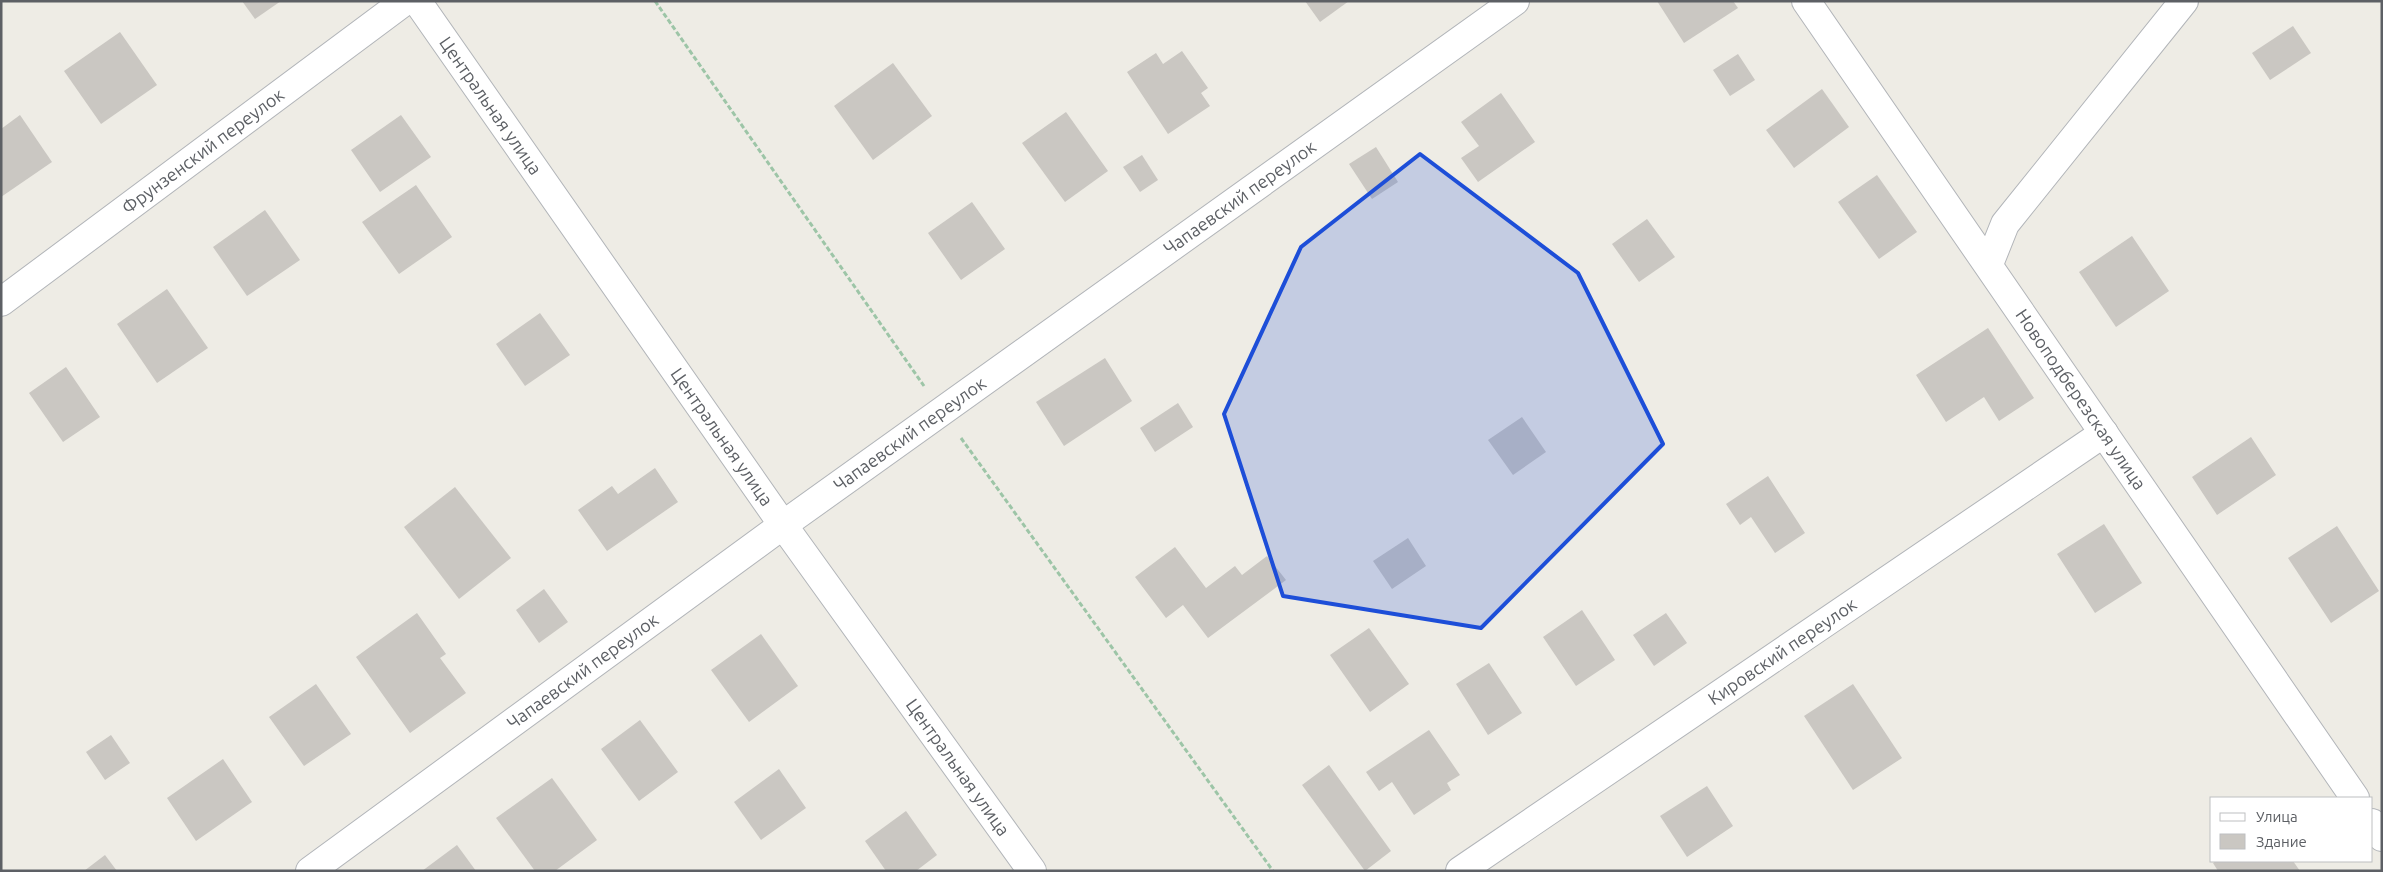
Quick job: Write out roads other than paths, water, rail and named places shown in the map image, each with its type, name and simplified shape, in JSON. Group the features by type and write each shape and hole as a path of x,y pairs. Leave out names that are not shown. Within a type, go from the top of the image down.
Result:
{"street":[{"name":"Фрунзенский переулок","path":"1,302 405,1"},
{"name":"Центральная улица","path":"417,1 783,525 1032,871"},
{"name":"Чапаевский переулок","path":"310,871 783,525 1515,1"},
{"name":"Новоподберезская улица","path":"1806,1 1989,264 2354,797"},
{"path":"1989,264 2005,224 2184,1"},
{"name":"Кировский переулок","path":"1460,871 2104,433"},
{"path":"2373,824 2382,837"}]}
